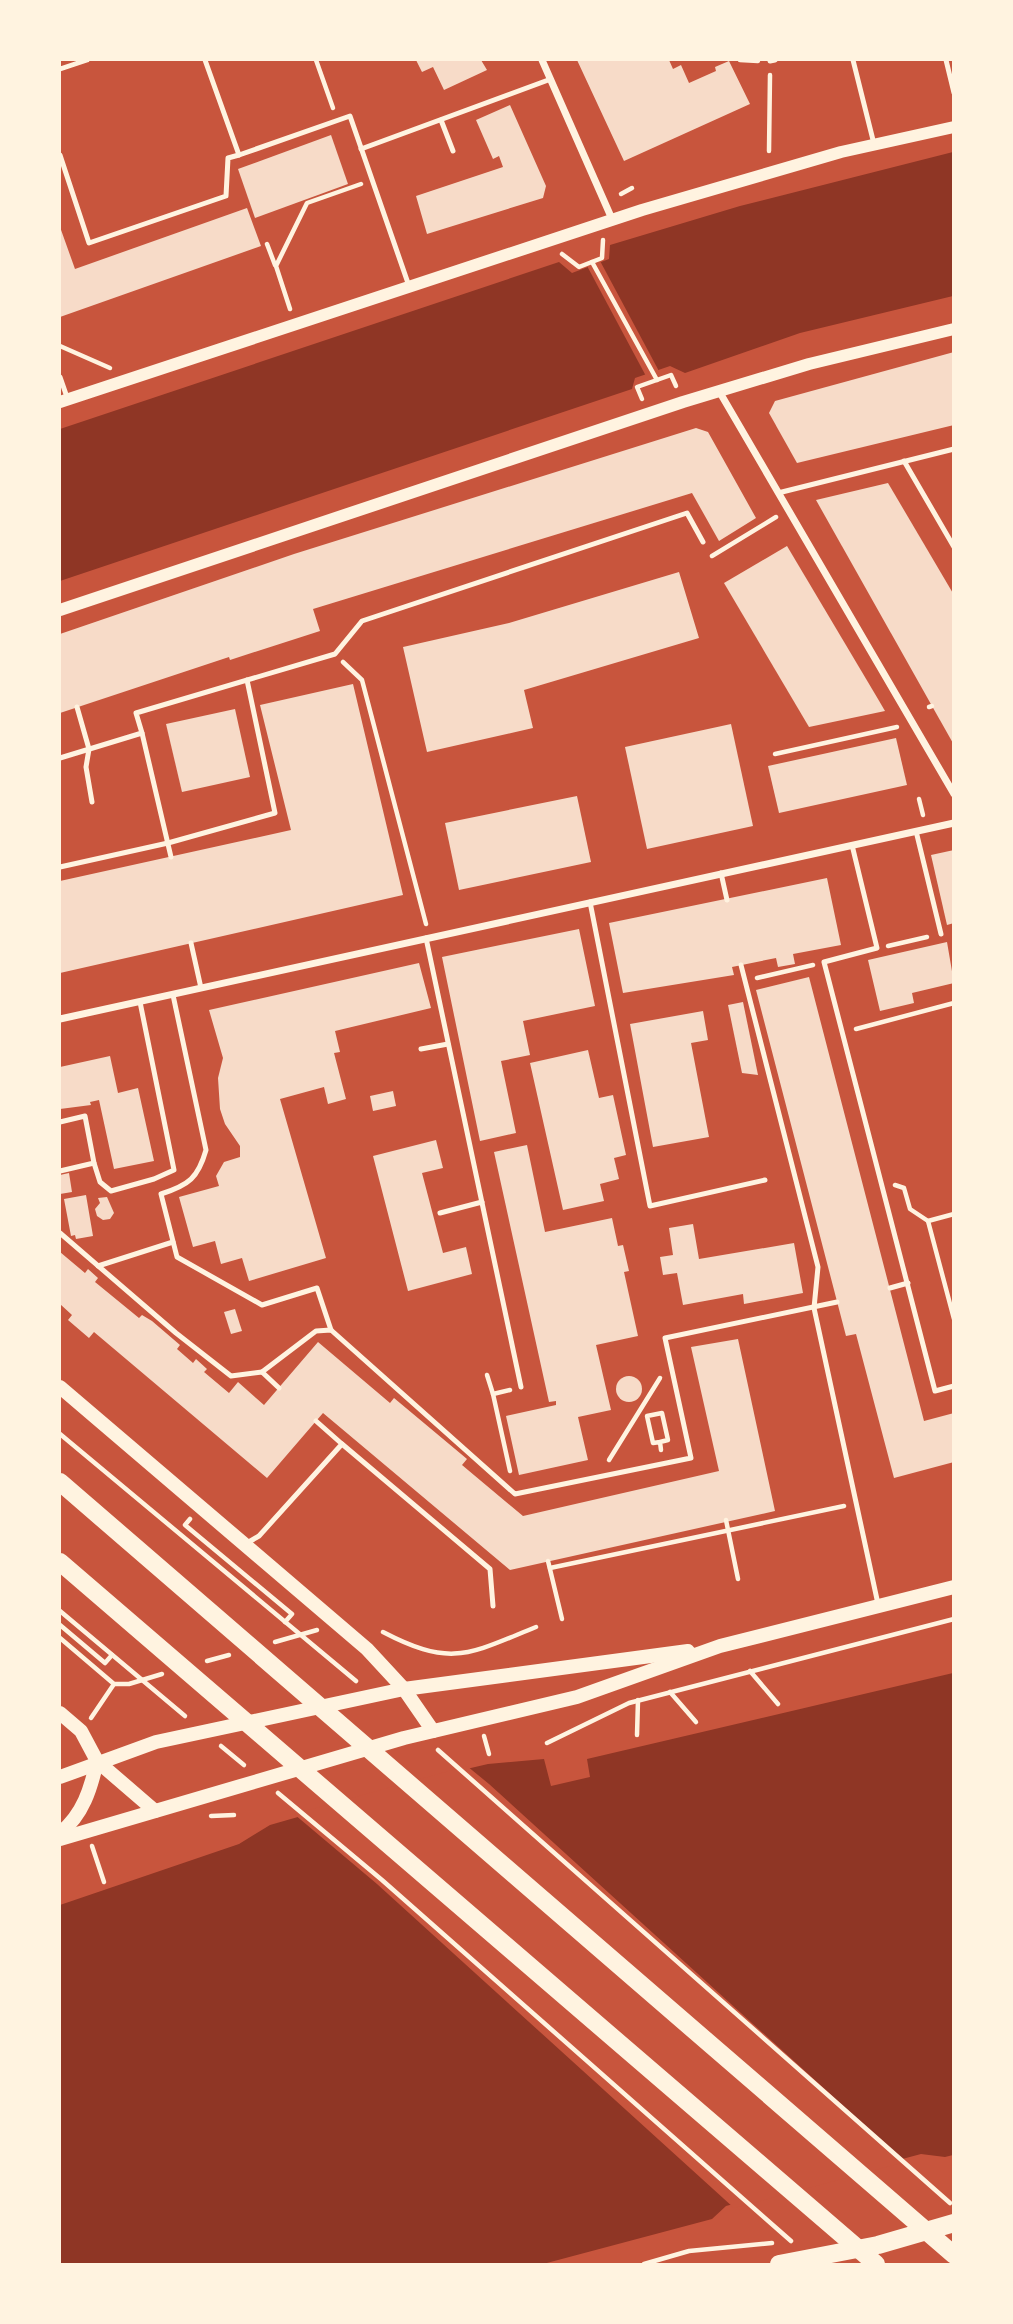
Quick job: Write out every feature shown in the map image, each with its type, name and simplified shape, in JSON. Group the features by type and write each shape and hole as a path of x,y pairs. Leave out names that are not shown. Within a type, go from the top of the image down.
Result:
{"main road":[{"path":"60,1387 367,1649 404,1689 432,1738"},
{"path":"60,1482 954,2255"},
{"path":"60,1562 876,2264"},
{"path":"60,1839 577,1697 720,1646 954,1587"},
{"path":"60,1777 97,1761 156,1742 404,1689 720,1646"},
{"path":"60,1713 81,1731 97,1761 155,1811"},
{"path":"60,1833 80,1811 92,1787 97,1761"},
{"path":"779,2264 878,2245 954,2222"}],"street":[{"path":"542,60 612,219"},
{"path":"64,401 295,324 410,289 612,219 744,178 874,144 954,127"},
{"path":"60,610 719,391 809,363 954,329"},
{"path":"719,391 954,794"},
{"path":"60,1019 954,823"}],"lane":[{"path":"60,69 87,60"},
{"path":"205,60 239,155"},
{"path":"853,60 874,144"},
{"path":"946,60 954,93"},
{"path":"361,149 551,79"},
{"path":"60,155 89,243 226,196 228,158 350,116 410,289"},
{"path":"441,120 453,151"},
{"path":"60,377 64,401"},
{"path":"778,493 954,449"},
{"path":"904,461 954,547"},
{"path":"171,856 136,713 335,654 362,621 687,513 702,542"},
{"path":"60,867 168,843 275,813 247,680"},
{"path":"77,707 89,749 86,767 92,802"},
{"path":"60,758 142,733"},
{"path":"916,831 941,934"},
{"path":"852,845 877,948 824,962 935,1391 954,1386"},
{"path":"721,873 727,900"},
{"path":"590,902 650,1206 765,1180"},
{"path":"427,937 521,1387"},
{"path":"191,943 201,988"},
{"path":"741,965 818,1267 814,1308 859,1503 878,1607"},
{"path":"173,995 206,1150 200,1171 181,1187 161,1194 177,1257 262,1305 317,1288 331,1329 515,1494 691,1458 665,1338 837,1302"},
{"path":"60,1122 85,1116 100,1182 111,1191 154,1179 174,1170 140,1002"},
{"path":"421,1049 449,1044"},
{"path":"60,1171 94,1163"},
{"path":"440,1213 482,1202"},
{"path":"60,1233 231,1376 262,1372 316,1331 331,1329"},
{"path":"98,1266 173,1242"},
{"path":"890,1288 908,1283"},
{"path":"262,1372 279,1388"},
{"path":"316,1421 490,1569 493,1606"},
{"path":"246,1545 259,1536 342,1444"}],"path":[{"path":"316,60 337,120"},
{"path":"769,151 772,60"},
{"path":"276,265 307,203 372,181"},
{"path":"621,194 632,188"},
{"path":"561,254 579,267 602,258 603,240"},
{"path":"267,244 295,324"},
{"path":"593,262 657,380"},
{"path":"60,346 135,379"},
{"path":"642,399 637,387 671,375"},
{"path":"702,542 710,557 776,517"},
{"path":"335,654 362,680 427,937"},
{"path":"775,754 897,727"},
{"path":"919,799 923,817"},
{"path":"877,948 941,934"},
{"path":"744,981 824,962"},
{"path":"842,1032 954,1003"},
{"path":"881,1180 904,1188 910,1209 928,1221 954,1319"},
{"path":"928,1221 954,1214"},
{"path":"598,1479 670,1362"},
{"path":"487,1375 515,1494"},
{"path":"493,1394 521,1387"},
{"path":"662,1413 668,1440 660,1442 653,1443 647,1416 662,1413"},
{"path":"60,1434 358,1683"},
{"path":"660,1442 664,1464"},
{"path":"550,1569 859,1503"},
{"path":"726,1520 738,1579"},
{"path":"192,1530 292,1614 285,1622"},
{"path":"548,1561 562,1619"},
{"path":"60,1611 195,1724"},
{"path":"547,1744 638,1700 954,1619"},
{"path":"60,1625 105,1663 112,1655"},
{"path":"383,1632 416,1649 461,1656 536,1627"},
{"path":"270,1644 321,1629"},
{"path":"60,1638 114,1684 129,1684 167,1673"},
{"path":"205,1662 231,1655"},
{"path":"461,1656 464,1663"},
{"path":"750,1671 778,1704"},
{"path":"89,1721 114,1684"},
{"path":"670,1692 696,1722"},
{"path":"637,1735 638,1700"},
{"path":"484,1735 489,1754"},
{"path":"432,1738 954,2206"},
{"path":"216,1742 247,1768"},
{"path":"268,1785 393,1889 796,2246"},
{"path":"92,1846 104,1882"},
{"path":"644,2264 689,2251 773,2243"}],"shaded area":[{"path":"953,152 953,296 800,333 685,373 670,366 635,378 632,389 60,581 60,429 559,262 572,273 609,259 610,245 740,206"},
{"path":"953,1673 953,2155 945,2157 921,2154 726,2206 712,2219 543,2264 60,2264 60,1905 239,1844 270,1825 458,1771 488,1764 544,1759 551,1786 590,1777 587,1759"}],"pier":[{"path":"599,259 660,373 647,378 586,264"},
{"path":"467,1766 905,2162 734,2208 377,1884 294,1814"}],"building":[{"path":"416,60 481,60 487,70 444,90 433,67 422,72"},
{"path":"577,60 669,60 673,69 681,65 689,83 716,71 715,67 729,61 750,104 624,161"},
{"path":"510,105 546,186 543,198 427,234 416,196 503,167 499,156 493,159 476,120"},
{"path":"331,135 348,184 255,218 238,169"},
{"path":"247,208 261,246 60,317 60,227 75,269"},
{"path":"954,352 954,425 797,463 769,413 775,401"},
{"path":"696,428 708,432 756,518 719,541 692,493 313,609 320,631 230,660 229,657 60,713 60,634 294,554"},
{"path":"888,483 954,595 954,745 816,500"},
{"path":"787,546 885,711 809,727 724,583"},
{"path":"679,572 699,638 524,690 533,728 427,752 403,647 509,623"},
{"path":"353,684 403,895 60,973 60,881 291,830 260,705"},
{"path":"235,709 250,777 182,792 166,724"},
{"path":"731,724 753,826 647,849 625,747"},
{"path":"896,738 907,785 779,813 768,766"},
{"path":"577,796 591,862 459,890 445,823"},
{"path":"954,850 954,923 947,925 931,855"},
{"path":"827,878 841,945 793,954 795,964 778,967 776,958 732,967 734,975 623,993 609,923"},
{"path":"579,929 595,1006 523,1021 530,1055 501,1061 516,1133 480,1141 442,957"},
{"path":"947,942 954,983 912,993 914,1003 880,1011 868,960"},
{"path":"419,963 431,1008 335,1031 340,1052 334,1053 346,1099 328,1104 324,1087 280,1099 326,1258 249,1281 242,1258 221,1264 215,1241 193,1247 179,1197 219,1186 216,1176 224,1162 240,1157 240,1146 225,1124 220,1109 218,1078 223,1058 209,1010"},
{"path":"809,977 924,1421 954,1413 954,1462 894,1478 856,1334 846,1336 756,990"},
{"path":"743,1002 758,1075 742,1073 728,1005"},
{"path":"703,1011 708,1040 691,1043 709,1137 653,1147 630,1024"},
{"path":"588,1050 599,1098 613,1095 626,1155 614,1158 619,1179 600,1184 604,1201 563,1210 530,1063"},
{"path":"110,1056 118,1093 138,1088 154,1161 114,1169 99,1100 90,1102 91,1105 60,1109 60,1067"},
{"path":"393,1091 396,1106 373,1111 370,1096"},
{"path":"436,1140 443,1168 422,1173 443,1253 466,1247 472,1274 408,1291 373,1156"},
{"path":"527,1145 545,1232 612,1218 618,1246 623,1245 629,1271 624,1272 638,1336 596,1345 611,1410 578,1417 588,1460 519,1475 506,1416 556,1405 556,1401 549,1402 494,1152"},
{"path":"69,1173 72,1192 60,1194 60,1175"},
{"path":"86,1195 93,1236 76,1239 75,1235 71,1236 64,1199"},
{"path":"107,1197 114,1213 110,1219 103,1220 97,1216 95,1209 100,1203 98,1198"},
{"path":"693,1224 699,1259 794,1243 803,1293 744,1304 743,1294 683,1305 677,1273 663,1275 660,1257 673,1255 669,1228"},
{"path":"60,1252 85,1273 88,1269 98,1278 95,1282 139,1318 142,1315 152,1321 180,1345 177,1349 193,1363 196,1359 207,1369 204,1372 229,1393 238,1382 264,1405 318,1342 390,1403 394,1398 467,1459 462,1465 523,1516 719,1471 691,1347 738,1339 775,1511 510,1570 323,1413 267,1478 94,1332 89,1338 68,1320 72,1315 60,1304"},
{"path":"235,1309 242,1331 231,1334 224,1312"},
{"path":"629,1376 638,1380 642,1389 638,1398 629,1402 620,1398 616,1389 620,1380"}]}
